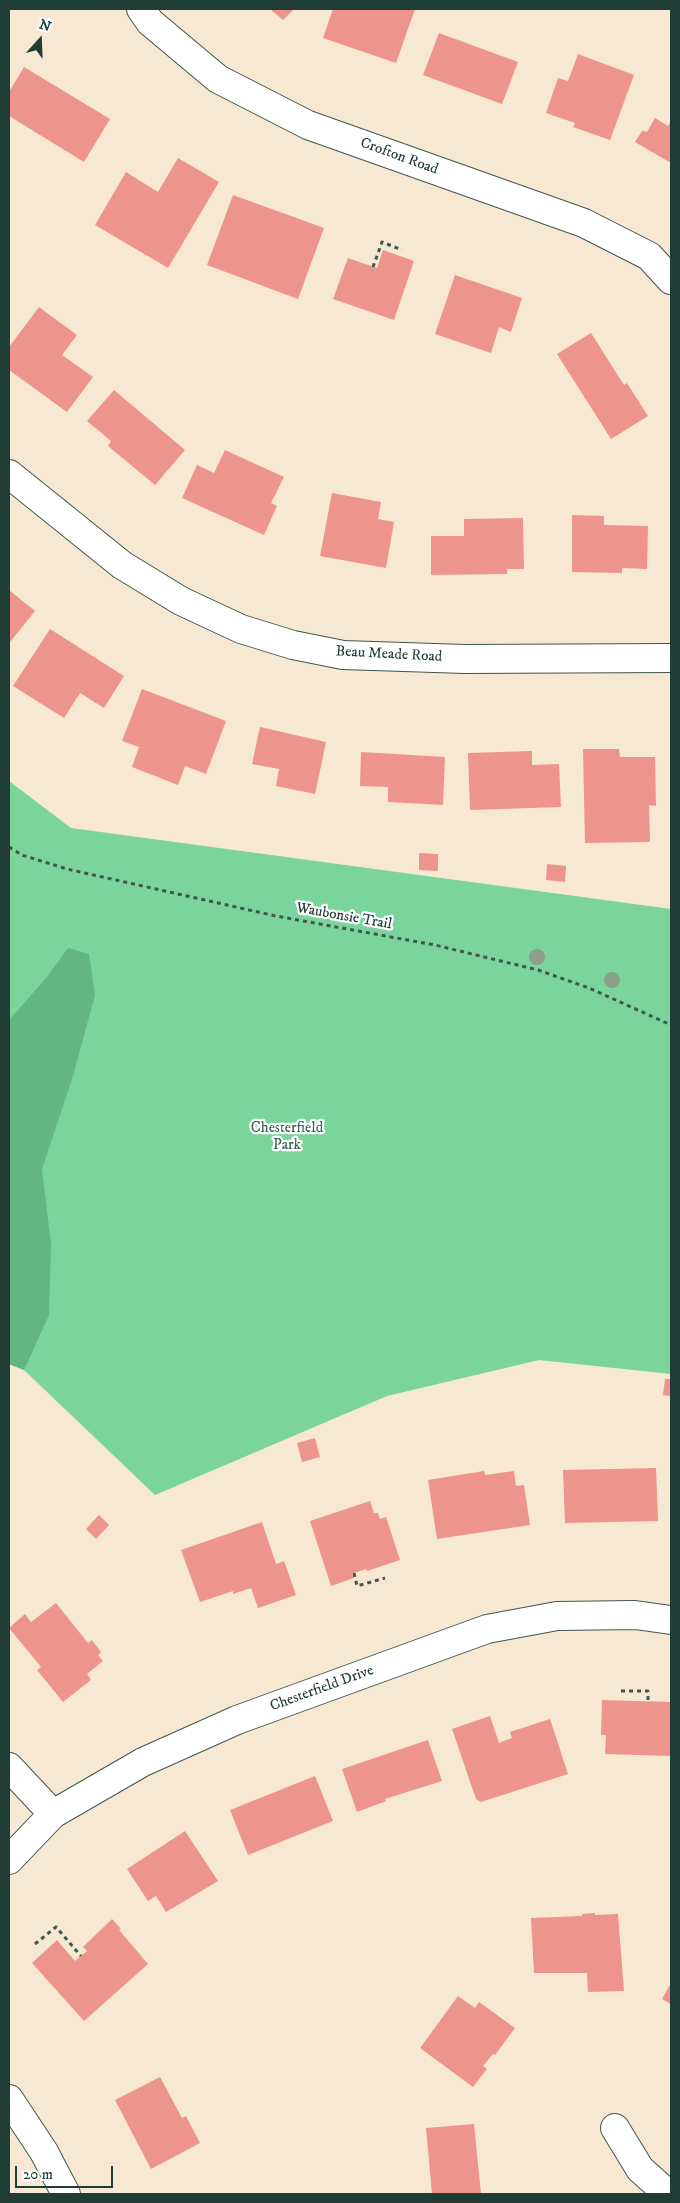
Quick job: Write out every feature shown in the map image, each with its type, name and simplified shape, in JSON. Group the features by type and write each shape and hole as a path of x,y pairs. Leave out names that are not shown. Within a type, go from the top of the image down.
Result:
{"street":[{"name":"Crofton Road","path":"141,9 150,22 218,79 300,121 584,223 649,256 671,280"},
{"name":"Beau Meade Road","path":"9,474 122,565 181,601 241,629 293,645 343,655 465,659 671,658"},
{"name":"Chesterfield Drive","path":"9,1860 54,1814 143,1762 237,1720 487,1629 557,1616 635,1615 671,1620"},
{"path":"9,1767 54,1814"},
{"path":"9,2099 44,2152 66,2194"},
{"path":"614,2128 640,2169 668,2194"}],"path":[{"path":"373,267 382,242 402,250"},
{"name":"Waubonsie Trail","path":"9,847 30,858 67,869 276,916 454,949 538,970 589,988 671,1025"},
{"path":"354,1573 357,1586 385,1578"},
{"path":"621,1691 648,1692 648,1701"},
{"path":"35,1944 56,1927 81,1956"}],"green space":[{"name":"Chesterfield Park","path":"9,781 71,828 671,909 671,1374 539,1360 387,1396 155,1495 24,1370 9,1364"},
{"path":"68,948 89,954 95,995 73,1076 42,1169 51,1244 49,1315 24,1370 9,1364 9,1020 47,977"}],"building":[{"path":"270,9 294,9 283,20"},
{"path":"333,9 415,9 396,63 323,38"},
{"path":"439,33 518,62 502,104 423,75"},
{"path":"578,54 634,75 610,140 573,127 575,123 546,113 558,78 568,81"},
{"path":"24,67 110,119 84,162 9,116 9,92"},
{"path":"655,118 668,126 671,121 671,163 635,142 642,131 647,132"},
{"path":"178,158 219,182 168,268 95,225 126,172 158,192"},
{"path":"233,195 324,228 298,299 207,265"},
{"path":"383,250 414,261 394,320 333,299 348,258 377,268"},
{"path":"455,275 522,298 511,332 499,327 491,353 435,334"},
{"path":"39,307 77,335 62,355 93,377 67,412 9,370 9,347"},
{"path":"591,333 624,385 627,383 648,416 611,439 557,354"},
{"path":"114,390 185,450 155,485 108,446 111,441 87,421"},
{"path":"225,450 284,477 271,503 277,506 264,535 182,498 197,465 214,473"},
{"path":"332,493 381,502 378,519 394,522 386,568 320,556"},
{"path":"572,515 604,516 604,525 648,526 647,569 622,568 622,573 572,572"},
{"path":"523,518 524,569 507,569 507,574 431,575 431,536 464,536 464,519"},
{"path":"9,590 35,611 10,642 9,640"},
{"path":"50,629 124,676 104,708 80,693 64,718 13,686"},
{"path":"142,689 226,721 206,774 185,766 178,785 132,767 139,747 122,741"},
{"path":"260,727 326,742 315,794 276,786 279,769 252,764"},
{"path":"583,749 619,749 620,757 655,757 656,806 649,805 650,842 585,843"},
{"path":"532,751 532,765 559,764 561,807 470,810 468,753"},
{"path":"361,752 445,757 443,805 388,802 388,787 360,786"},
{"path":"419,853 438,854 438,871 419,870"},
{"path":"547,864 566,866 565,882 546,880"},
{"path":"665,1379 671,1379 671,1396 663,1395"},
{"path":"315,1438 320,1457 302,1462 297,1443"},
{"path":"656,1468 658,1521 565,1523 563,1470"},
{"path":"484,1471 485,1475 514,1471 516,1486 524,1485 530,1525 437,1539 428,1480"},
{"path":"370,1501 374,1513 378,1513 380,1519 386,1517 400,1560 367,1571 366,1569 354,1573 352,1574 354,1578 331,1586 310,1521"},
{"path":"99,1515 109,1525 96,1539 86,1529"},
{"path":"262,1522 276,1564 284,1561 296,1595 258,1608 251,1588 233,1594 233,1591 200,1602 181,1550"},
{"path":"56,1603 88,1643 92,1640 101,1652 98,1655 103,1661 87,1674 91,1680 63,1702 37,1670 41,1667 9,1628 25,1614 31,1622"},
{"path":"602,1700 671,1702 671,1756 605,1754 606,1735 601,1735"},
{"path":"490,1716 499,1743 512,1738 510,1732 550,1719 568,1774 481,1802 476,1799 452,1729"},
{"path":"428,1740 442,1781 385,1799 386,1801 357,1812 342,1769"},
{"path":"315,1776 333,1821 248,1855 230,1810"},
{"path":"185,1831 218,1881 166,1912 156,1896 148,1901 127,1869"},
{"path":"595,1913 595,1915 618,1914 624,1991 588,1992 587,1973 534,1973 531,1918 582,1916 582,1914"},
{"path":"112,1919 148,1964 84,2021 32,1963 57,1940 75,1961 87,1951 83,1947"},
{"path":"671,1983 671,2004 662,1999"},
{"path":"458,1996 475,2008 479,2002 515,2028 495,2055 493,2054 483,2066 487,2069 473,2087 420,2048"},
{"path":"160,2077 182,2118 186,2116 200,2143 151,2169 115,2100"},
{"path":"474,2124 481,2194 432,2194 426,2128"}]}
